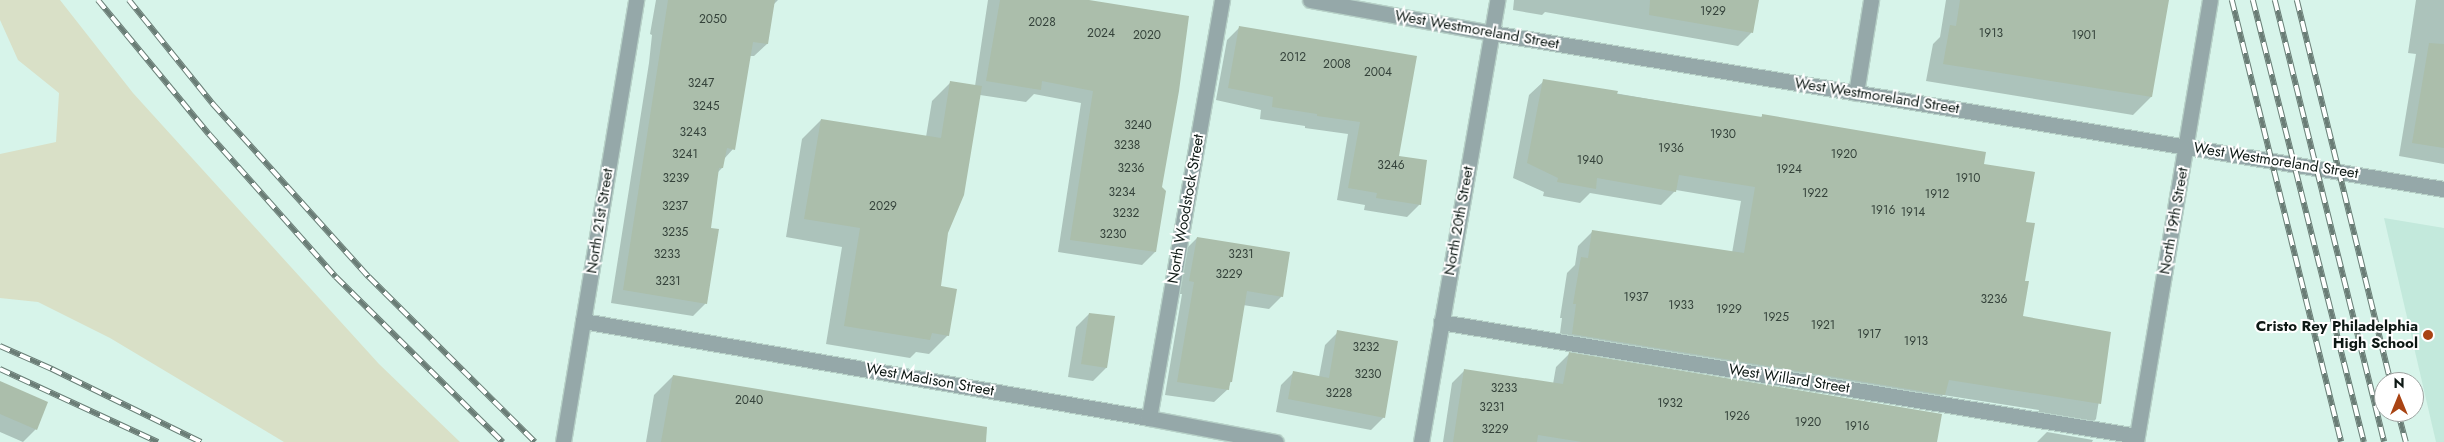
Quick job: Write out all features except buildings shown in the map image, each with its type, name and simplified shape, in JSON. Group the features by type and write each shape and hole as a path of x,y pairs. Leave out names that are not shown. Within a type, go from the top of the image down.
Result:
{"street":[{"name":"North 21st Street","path":"563,442 636,0"},
{"name":"North Woodstock Street","path":"1149,418 1222,0"},
{"name":"West Westmoreland Street","path":"1310,0 1492,33 2444,190"},
{"name":"North 20th Street","path":"1420,442 1497,0"},
{"path":"1856,93 1871,0"},
{"name":"North 19th Street","path":"2137,439 2210,0"},
{"name":"West Madison Street","path":"583,321 1149,418 1276,442"},
{"name":"West Willard Street","path":"1441,322 2137,439"}],"shaded area":[{"path":"0,0 60,0 133,93 379,364 460,442 284,442 110,338 38,302 0,298 0,154 56,142 59,93 18,60 0,20"},
{"name":"Cristo Rey Philadelphia High School","path":"2384,218 2444,228 2444,442 2436,442 2424,390 2424,372 2420,372"}],"railway":[{"path":"98,0 209,134 336,277 503,442"},
{"path":"129,0 213,104 369,277 535,442"},
{"path":"2232,0 2341,442"},
{"path":"2253,0 2364,442"},
{"path":"2275,0 2384,442"},
{"path":"2297,0 2389,372"},
{"path":"0,346 52,369 201,442"},
{"path":"0,369 158,442"},
{"path":"2401,422 2406,442"}],"place":[{"name":"Cristo Rey Philadelphia High School","path":"2428,335"}]}
